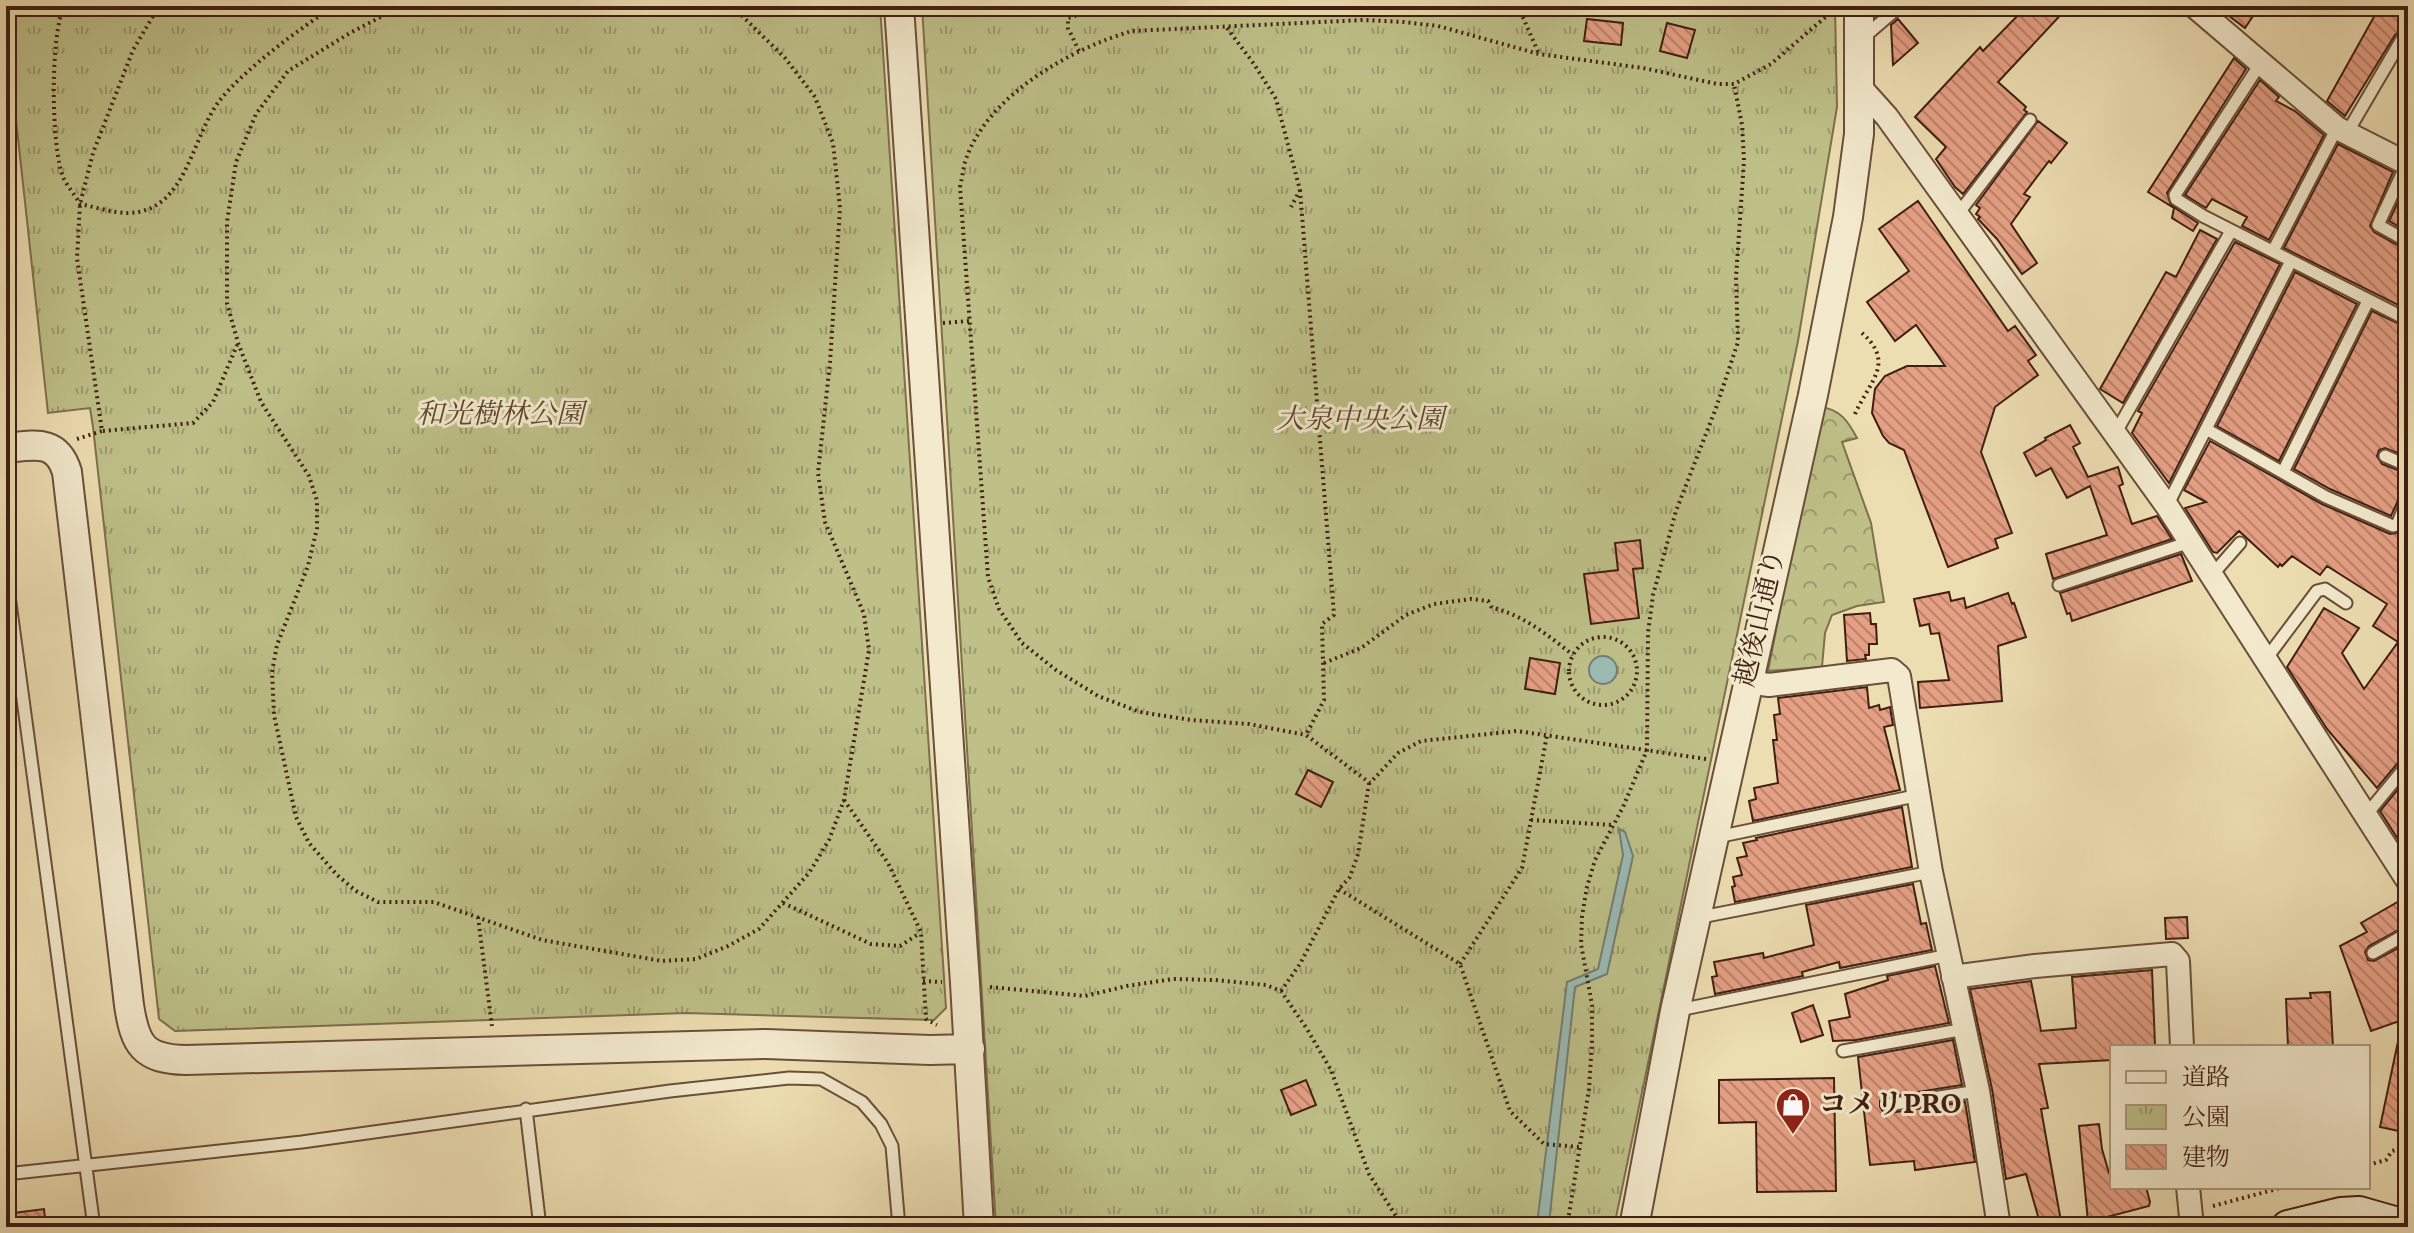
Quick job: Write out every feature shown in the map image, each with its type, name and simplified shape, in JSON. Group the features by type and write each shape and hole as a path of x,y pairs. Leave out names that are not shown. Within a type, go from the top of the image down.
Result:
{"main road":[{"path":"2288,1227 2341,1214 2359,1213 2408,1227"}],"street":[{"path":"899,6 970,1049 979,1227"},
{"name":"越後山通り","path":"1634,1227 1694,918 1813,395 1848,217 1859,134 1860,8"},
{"path":"2204,10 2260,64 2342,131 2407,163"},
{"path":"1861,88 1887,117 2116,432 2212,575 2408,881"},
{"path":"6,448 34,445 51,448 62,457 67,472 129,1005 135,1034 144,1050 159,1058 186,1060 766,1044 970,1049"},
{"path":"1747,682 1769,685 1896,671 1908,721 1931,872 1978,1091 1999,1227"},
{"path":"1951,966 2035,966 2176,955 2182,1045"},
{"path":"2188,1189 2192,1227"}],"lane":[{"path":"1861,40 1900,6"},
{"path":"2273,251 2342,131 2402,39"},
{"path":"2260,64 2175,195 2176,199 2231,231 2408,320"},
{"path":"1958,214 2030,120"},
{"path":"2405,240 2378,225 2407,163"},
{"path":"2116,432 2231,231"},
{"path":"2167,506 2291,261"},
{"path":"2283,472 2368,301"},
{"path":"2206,429 2326,497 2393,526 2403,524 2408,498"},
{"path":"2385,456 2408,466"},
{"path":"2059,585 2190,542"},
{"path":"2212,575 2240,543"},
{"path":"6,573 94,1227"},
{"path":"2266,659 2317,591 2325,589 2346,603"},
{"path":"2366,815 2408,764"},
{"path":"1711,838 1920,795"},
{"path":"1694,918 1931,872"},
{"path":"2373,953 2408,933"},
{"path":"1675,1011 1951,966"},
{"path":"1843,1051 1965,1029"},
{"path":"6,1174 302,1142 526,1109 789,1078 821,1079 862,1102 892,1146 899,1227"},
{"path":"1888,1105 1978,1091"},
{"path":"526,1109 540,1227"}],"path":[{"path":"64,6 58,18 55,76 56,137 63,177 80,204 127,213 152,209 171,196 220,101 267,55 335,6"},
{"path":"159,6 133,50 93,153 80,204 77,258 102,431 193,423 213,402 238,343"},
{"path":"402,6 288,71 256,114 236,162 227,222 227,303 238,343 261,402 309,476 317,501 317,528 308,566 277,645 272,672 274,715 296,817 309,843 337,875 356,891 378,902 434,902 542,940 662,961 696,959 759,929 809,873 829,840 844,800 869,650 864,614 825,522 818,473 830,362 840,208 833,143 815,97 785,58 732,6"},
{"path":"1079,51 1068,28 1068,18 1107,6"},
{"path":"1518,6 1539,54"},
{"path":"1370,783 1306,735 1249,724 1140,712 1098,696 1056,670 1022,643 999,609 988,577 960,187 965,161 982,128 1040,72 1104,39 1132,31 1363,20 1404,22 1438,26 1539,54 1628,65 1717,84 1734,84 1771,64 1829,14 1860,8"},
{"path":"1227,28 1276,99 1300,190 1334,615 1322,624 1324,700 1306,735"},
{"path":"1567,1227 1589,1089 1592,1041 1592,1005 1581,944 1582,916 1595,860 1647,750 1653,595 1672,525 1738,342 1736,277 1744,161 1742,125 1734,84"},
{"path":"1291,207 1300,190"},
{"path":"1855,414 1864,392 1877,374 1880,361 1873,342 1862,333"},
{"path":"1324,663 1361,648 1406,615 1434,604 1471,599 1488,601 1492,608 1505,611 1549,636 1573,655"},
{"path":"1612,638 1630,649 1638,671 1631,692 1623,700 1613,704 1592,704 1575,690 1569,670 1573,655 1583,643 1592,639 1612,638"},
{"path":"1638,671 1648,670"},
{"path":"1281,991 1300,964 1339,889 1350,877 1358,854 1370,783 1398,753 1421,741 1517,731 1729,762"},
{"path":"1460,964 1522,868 1547,735"},
{"path":"844,800 888,863 921,932 926,1019"},
{"path":"1531,820 1613,825"},
{"path":"1339,889 1460,964 1510,1111 1544,1144 1580,1147"},
{"path":"783,903 871,944 900,946 921,932"},
{"path":"477,916 495,1050"},
{"path":"965,983 1085,996 1173,979 1239,981 1281,991 1331,1070 1369,1174 1403,1227"},
{"path":"2370,1164 2386,1160 2392,1151 2408,1146"}],"green space":[{"name":"和光樹林公園","path":"6,6 880,6 946,1008 934,1020 686,1013 175,1031 159,1019 93,427 90,408 48,413"},
{"name":"大泉中央公園","path":"922,6 1835,6 1837,107 1798,341 1614,1227 996,1227"},
{"path":"1820,407 1833,410 1843,417 1857,438 1842,442 1871,523 1884,602 1857,606 1832,615 1825,633 1822,667 1768,671"}],"water":[{"path":"1603,656 1613,660 1617,670 1613,680 1603,684 1593,680 1589,670 1593,660"},
{"path":"1619,829 1625,832 1633,856 1607,974 1575,987 1549,1223 1555,1224 1555,1227 1528,1227 1537,1224 1567,982 1598,969 1623,855"}],"building":[{"path":"2027,6 2069,6 1998,82 2026,107 2024,110 2027,112 1963,194 1936,159 1946,147 1915,117 1980,47 1983,51"},
{"path":"2216,6 2245,6 2255,13 2245,28"},
{"path":"2380,6 2408,6 2408,33 2402,30 2395,35 2345,116 2327,101"},
{"path":"1587,19 1623,23 1621,45 1584,41"},
{"path":"1898,19 1918,43 1893,65 1891,25"},
{"path":"1667,23 1695,30 1687,58 1660,51"},
{"path":"2234,58 2246,69 2167,193 2171,205 2198,223 2193,231 2172,218 2174,208 2148,192"},
{"path":"2260,80 2279,97 2276,101 2295,111 2324,135 2269,240 2242,226 2247,217 2212,199 2206,208 2185,195"},
{"path":"2038,121 2067,143 2024,194 2030,197 2011,224 2037,263 2022,274 1978,219 1980,217 1976,214 1980,208 1976,205"},
{"path":"2338,144 2393,172 2370,226 2374,232 2408,248 2408,310 2284,248"},
{"path":"2408,181 2408,232 2389,221"},
{"path":"1918,201 2008,331 2015,326 2036,355 2028,361 2038,375 1995,407 1981,452 2012,533 1995,539 1998,548 1948,567 1904,450 1889,443 1872,413 1875,389 1885,376 1907,366 1945,366 1916,325 1895,341 1867,302 1909,271 1879,229"},
{"path":"2200,230 2217,239 2123,403 2100,389 2166,272 2176,277"},
{"path":"2235,242 2280,264 2169,483 2132,433 2142,413 2138,411"},
{"path":"2295,272 2357,304 2279,461 2217,426"},
{"path":"2372,311 2408,328 2408,457 2385,448 2379,450 2377,456 2382,464 2408,474 2408,490 2401,494 2391,516 2294,469"},
{"path":"2070,425 2080,443 2073,447 2088,477 2118,467 2123,484 2119,486 2132,524 2157,516 2172,539 2053,579 2046,554 2107,535 2090,486 2067,498 2051,468 2036,476 2024,453"},
{"path":"2210,441 2322,504 2390,534 2402,532 2408,521 2408,756 2401,759 2377,788 2327,729 2287,667 2324,608 2359,628 2342,653 2364,689 2398,642 2373,626 2387,604 2327,566 2320,575 2292,556 2278,567 2239,531 2217,553 2213,552 2185,508 2206,502 2184,490"},
{"path":"1640,540 1643,568 1633,569 1639,618 1591,624 1584,574 1618,570 1615,543"},
{"path":"2181,554 2192,581 2072,621 2070,613 2067,614 2060,593"},
{"path":"1949,592 1951,601 1964,598 1966,608 2008,593 2014,603 2026,637 1998,646 2002,701 1920,708 1918,682 1949,680 1939,633 1931,634 1929,624 1920,626 1914,599"},
{"path":"1870,613 1871,624 1876,624 1877,644 1869,644 1866,659 1847,661 1844,615"},
{"path":"1530,658 1560,663 1555,694 1525,689"},
{"path":"1867,687 1869,708 1879,705 1880,710 1890,707 1893,725 1884,727 1900,790 1753,821 1749,801 1756,799 1754,788 1778,783 1773,740 1777,740 1774,715 1780,714 1778,698"},
{"path":"1308,770 1333,782 1321,807 1296,794"},
{"path":"2408,777 2408,855 2380,811"},
{"path":"1902,807 1912,867 1735,902 1733,877 1742,875 1737,858 1747,856 1743,843"},
{"path":"1913,884 1921,924 1926,923 1932,950 1840,968 1839,962 1802,972 1803,976 1715,994 1712,977 1717,976 1714,962 1763,953 1764,958 1814,945 1806,905"},
{"path":"2408,896 2408,925 2369,946 2365,952 2368,960 2374,961 2398,948 2408,963 2408,1018 2371,1031 2340,946 2367,932 2361,923"},
{"path":"2187,917 2188,938 2166,939 2165,918"},
{"path":"1935,966 1949,1023 1856,1040 1833,1041 1829,1021 1850,1017 1845,994 1888,980 1887,976"},
{"path":"2152,970 2155,1045 2110,1045 2110,1060 2039,1064 2048,1108 2041,1109 2062,1227 2041,1227 2026,1174 2006,1179 1992,1089 1970,989 2031,981 2041,1031 2076,1028 2072,977"},
{"path":"2330,992 2333,1045 2288,1045 2286,999 2311,998 2310,993"},
{"path":"1813,1005 1823,1035 1801,1042 1792,1013"},
{"path":"2400,1032 2408,1032 2408,1133 2380,1127"},
{"path":"1953,1040 1962,1085 1887,1097 1880,1101 1880,1107 1884,1113 1889,1113 1965,1102 1975,1162 1915,1170 1914,1161 1870,1165 1858,1057"},
{"path":"1834,1078 1836,1191 1757,1192 1756,1122 1719,1123 1719,1080"},
{"path":"1306,1080 1316,1105 1291,1115 1281,1090"},
{"path":"2099,1124 2102,1149 2110,1173 2110,1189 2147,1189 2149,1206 2088,1222 2079,1126"},
{"path":"44,1209 46,1227 6,1227 6,1214"}],"place":[{"name":"コメリPRO","path":"1793,1136"}]}
